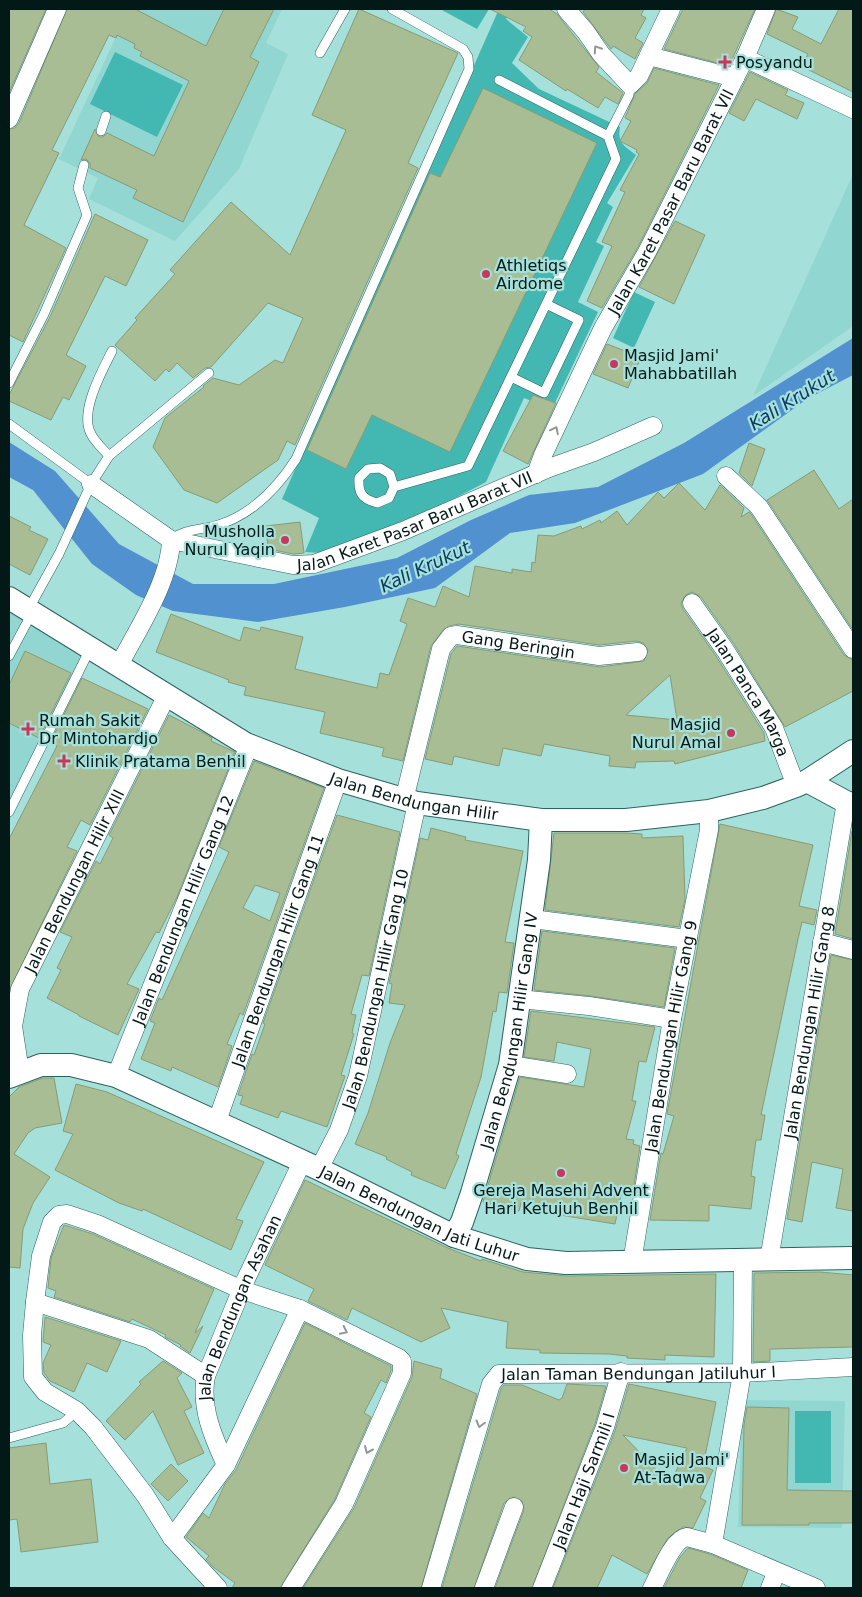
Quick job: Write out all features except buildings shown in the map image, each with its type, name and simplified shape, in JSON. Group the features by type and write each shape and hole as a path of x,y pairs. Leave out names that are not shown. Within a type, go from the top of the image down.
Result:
{"street":[{"path":"9,120 57,9"},
{"path":"566,9 586,32 601,54 630,85 639,76 671,9"},
{"name":"Jalan Karet Pasar Baru Barat VII","path":"88,488 171,540 293,565 314,564 403,531 536,474 543,455 603,328 647,252 745,58 766,9"},
{"name":"Jalan Karet Pasar Baru Barat VII","path":"649,56 735,78"},
{"path":"745,58 853,109"},
{"path":"536,474 653,426"},
{"path":"726,476 758,507 853,649"},
{"path":"119,665 147,614 167,568 171,555 171,540"},
{"name":"Jalan Panca Marga","path":"692,603 725,650 774,728 802,784"},
{"name":"Jalan Bendungan Hilir","path":"23,607 119,665 166,697 249,745 338,780 410,802 541,820 626,820 709,811 764,798 802,784 853,751"},
{"name":"Gang Beringin","path":"410,802 441,649 450,636 483,638 599,656 638,652"},
{"name":"Jalan Bendungan Hilir XIII","path":"14,1074 13,1026 20,989 166,697"},
{"name":"Jalan Bendungan Hilir Gang 12","path":"116,1076 249,745"},
{"name":"Jalan Bendungan Hilir Gang 11","path":"217,1121 338,780"},
{"path":"802,784 850,803"},
{"name":"Jalan Bendungan Hilir Gang 10","path":"311,1165 339,1130 358,1076 410,802"},
{"name":"Jalan Bendungan Hilir Gang 8","path":"770,1251 822,942 850,803"},
{"name":"Jalan Bendungan Hilir Gang 9","path":"632,1262 672,1019 709,830 709,811"},
{"name":"Jalan Bendungan Hilir Gang IV","path":"454,1236 462,1222 472,1193 510,1065 532,918 539,860 541,820"},
{"path":"532,918 688,939"},
{"path":"822,942 853,950"},
{"path":"519,999 589,1006 672,1019"},
{"name":"Jalan Bendungan Jati Luhur","path":"14,1074 41,1065 71,1066 116,1076 311,1165 454,1236 527,1259 566,1263 743,1260 770,1251 853,1258"},
{"path":"510,1065 567,1074"},
{"name":"Jalan Bendungan Asahan","path":"226,1466 211,1432 204,1388 206,1376 242,1290 311,1165"},
{"path":"218,1588 172,1538 145,1495 93,1427 77,1411 45,1392 33,1377 32,1335 41,1256 52,1222 59,1215 67,1214 97,1224 242,1290 300,1309 399,1358 403,1367 344,1504 291,1588"},
{"path":"713,1544 742,1374 743,1260"},
{"path":"35,1302 149,1339 206,1376"},
{"path":"172,1538 226,1466 300,1309"},
{"name":"Jalan Taman Bendungan Jatiluhur I","path":"431,1588 491,1384 495,1378 504,1372 742,1374 853,1367"},
{"name":"Jalan Haji Sarmili I","path":"542,1588 605,1427 621,1372"},
{"path":"484,1588 514,1507"},
{"path":"652,1588 671,1552 683,1538 694,1538 713,1544 773,1581 816,1588"}],"lane":[{"path":"320,53 345,9"},
{"path":"171,540 182,532 212,527 250,510 283,480 296,459 469,69 468,57 462,49 392,9"},
{"path":"394,487 390,474 380,468 368,469 359,478 358,490 365,500 377,504 389,498 394,487 468,466 616,159 608,136 499,80"},
{"path":"608,136 629,96 630,85"},
{"path":"102,131 106,116"},
{"path":"9,383 44,314 87,216 78,188 84,165"},
{"path":"511,377 544,393 579,320 546,304"},
{"path":"109,456 90,433 88,410 96,381 112,351"},
{"path":"9,656 23,607 59,554 88,488 109,456 209,373"},
{"name":"Jalan Karet Pasar Baru Barat VII","path":"9,424 88,488"},
{"path":"9,812 90,648"},
{"path":"9,1438 63,1423 77,1411"}],"shaded area":[{"path":"129,9 282,9 266,43 288,54 239,169 175,241 89,199 98,178 59,159"},
{"path":"440,9 489,9 477,29"},
{"name":"Athletiqs Airdome","path":"499,9 511,9 506,19 528,37 512,63 539,89 620,127 619,132 622,144 636,155 607,203 613,207 596,242 604,246 578,302 598,312 552,409 524,398 486,482 381,537 321,553 305,552 319,518 282,499"},
{"path":"115,52 183,85 157,137 90,104"},
{"path":"853,174 853,326 753,396"},
{"path":"634,292 655,302 634,348 613,338"},
{"name":"Rumah Sakit Dr Mintohardjo","path":"9,605 88,649 9,810"},
{"path":"742,1400 845,1401 842,1528 738,1527"},
{"path":"795,1411 831,1411 831,1483 795,1483"}],"water":[{"name":"Kali Krukut","path":"853,338 853,375 807,399 703,474 575,523 510,533 435,588 345,607 258,622 173,611 136,595 92,564 33,490 9,477 9,442 55,471 119,544 193,584 274,584 397,558 471,520 529,495 598,487 684,443"}],"place":[{"name":"Posyandu","path":"725,62"},
{"name":"Athletiqs Airdome","path":"486,274"},
{"name":"Masjid Jami' Mahabbatillah","path":"614,364"},
{"name":"Musholla Nurul Yaqin","path":"285,540"},
{"name":"Rumah Sakit Dr Mintohardjo","path":"28,729"},
{"name":"Masjid Nurul Amal","path":"731,733"},
{"name":"Klinik Pratama Benhil","path":"64,761"},
{"name":"Gereja Masehi Advent Hari Ketujuh Benhil","path":"561,1173"},
{"name":"Masjid Jami' At-Taqwa","path":"624,1468"}]}
